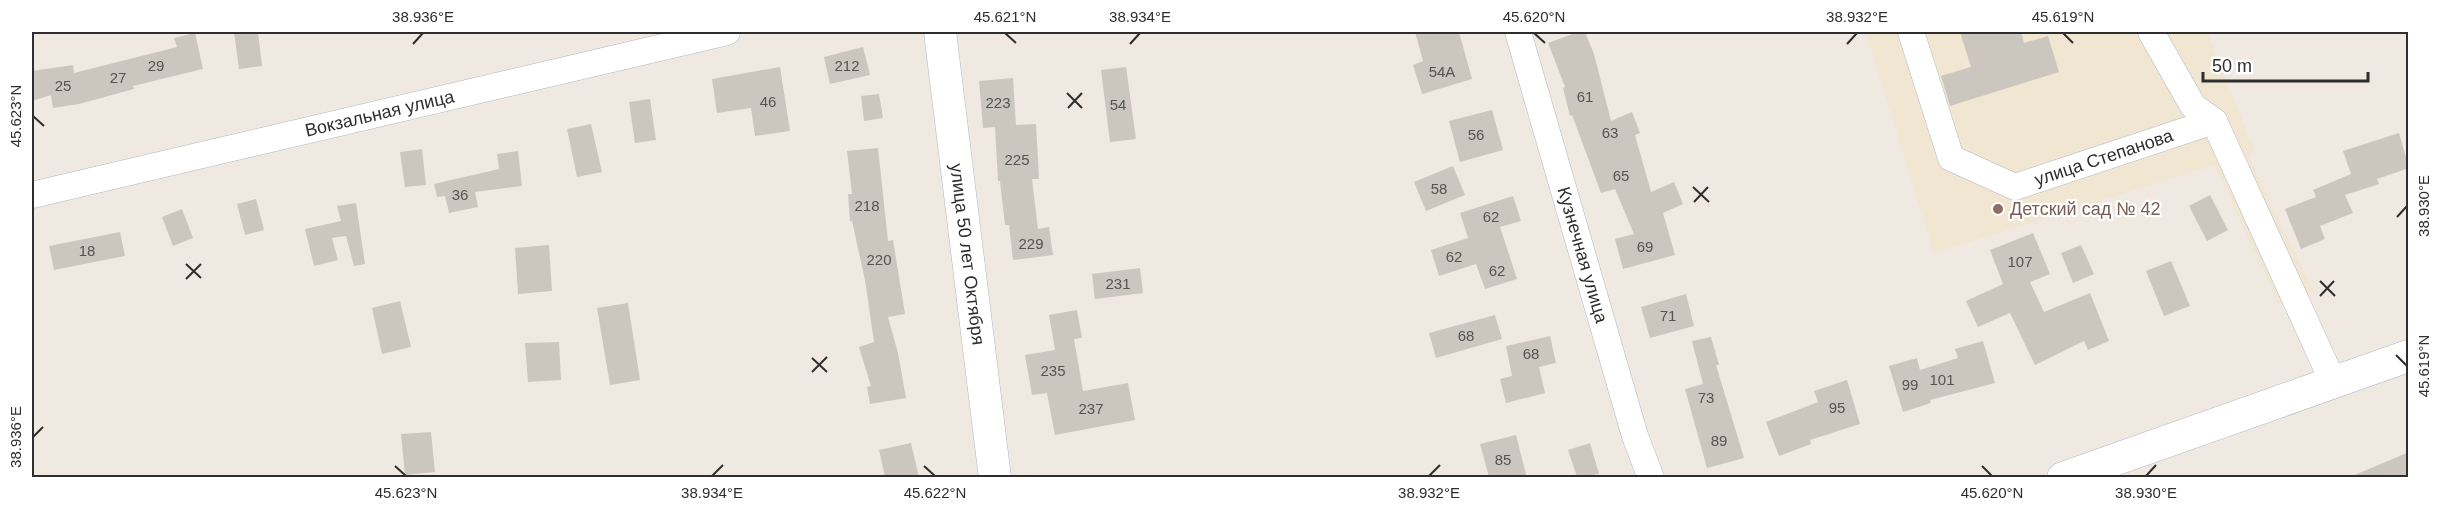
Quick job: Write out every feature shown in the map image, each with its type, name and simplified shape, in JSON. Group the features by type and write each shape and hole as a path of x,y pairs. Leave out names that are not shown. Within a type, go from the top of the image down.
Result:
{"street":[{"name":"Вокзальная улица","path":"32,195 727,32"},
{"name":"улица 50 лет Октября","path":"940,32 995,477"},
{"name":"Кузнечная улица","path":"1518,32 1635,436 1651,477"},
{"name":"улица Степанова","path":"1911,32 1951,159 2015,187 2214,121"},
{"path":"2151,32 2193,106 2214,121 2333,382"},
{"path":"2063,477 2409,356"}],"shaded area":[{"name":"Детский сад № 42","path":"1866,32 2207,32 2254,150 2249,158 2314,292 2278,303 2215,165 1934,253"}],"building":[{"path":"234,32 258,32 262,66 239,69"},
{"path":"1415,32 1459,32 1472,79 1422,94 1413,65 1423,61"},
{"path":"1578,32 1585,32 1594,54 1611,121 1632,112 1640,133 1635,135 1651,192 1674,182 1683,204 1663,213 1675,255 1623,269 1615,239 1634,234 1615,189 1601,193 1572,115 1570,116 1563,88 1565,87 1548,43"},
{"path":"1960,32 2021,32 2024,43 2048,36 2059,72 1950,106 1941,76 1971,67"},
{"path":"195,33 203,69 133,86 134,89 79,104 53,108 51,95 32,101 32,71 73,65 74,73 177,47 174,38"},
{"path":"863,47 870,75 830,84 824,57"},
{"path":"780,67 790,131 755,136 751,108 717,113 712,79"},
{"path":"1126,67 1136,139 1110,142 1101,70"},
{"path":"1013,78 1016,125 1036,124 1039,179 1032,179 1038,229 1049,227 1053,255 1013,260 1009,225 1005,225 1000,181 998,181 995,127 983,128 979,81"},
{"path":"879,94 883,118 864,121 861,96"},
{"path":"650,99 656,140 635,143 629,102"},
{"path":"1492,110 1503,150 1460,162 1449,121"},
{"path":"591,124 602,172 577,177 567,129"},
{"path":"2399,133 2409,168 2377,179 2379,184 2345,195 2353,213 2320,226 2325,239 2301,249 2285,209 2316,197 2313,190 2351,174 2343,151"},
{"path":"878,148 888,241 893,240 905,314 888,317 898,353 906,398 870,404 867,387 871,386 859,347 874,342 865,280 852,221 850,221 848,194 852,194 847,151"},
{"path":"422,149 426,185 405,187 400,152"},
{"path":"518,151 522,186 475,192 478,207 449,213 445,196 437,197 434,184 499,169 497,154"},
{"path":"1453,166 1465,195 1426,211 1414,182"},
{"path":"2210,195 2228,230 2207,241 2189,206"},
{"path":"1513,196 1521,221 1500,227 1517,279 1485,289 1476,264 1439,276 1431,250 1468,238 1460,213"},
{"path":"256,199 264,230 245,235 237,204"},
{"path":"356,203 365,264 354,266 346,236 332,238 338,260 314,266 305,229 341,221 337,206"},
{"path":"182,209 193,238 173,246 162,217"},
{"path":"120,232 125,256 54,270 49,246"},
{"path":"2033,233 2050,274 2030,282 2044,312 2090,293 2109,341 2088,350 2084,341 2035,365 2010,313 1978,327 1966,301 2003,284 1990,250"},
{"path":"549,245 552,291 518,294 515,248"},
{"path":"2081,245 2094,274 2073,283 2061,253"},
{"path":"2171,261 2190,306 2164,316 2146,271"},
{"path":"1140,268 1143,293 1095,299 1092,274"},
{"path":"1686,294 1694,326 1650,338 1641,307"},
{"path":"400,301 411,347 382,354 372,308"},
{"path":"628,303 640,380 610,385 597,308"},
{"path":"1077,310 1082,338 1074,339 1083,391 1128,383 1135,420 1055,435 1047,393 1032,395 1025,355 1055,350 1049,315"},
{"path":"1495,315 1502,339 1436,358 1429,333"},
{"path":"1550,336 1556,363 1539,367 1545,393 1506,403 1500,379 1512,376 1506,346"},
{"path":"1711,337 1719,365 1716,365 1744,458 1707,468 1685,389 1703,384 1692,341"},
{"path":"1983,341 1995,383 1930,400 1931,403 1903,412 1889,366 1917,358 1920,370 1958,358 1955,349"},
{"path":"559,342 561,380 528,382 525,343"},
{"path":"1847,380 1860,424 1810,440 1811,444 1779,456 1766,422 1818,402 1814,391"},
{"path":"431,432 435,472 405,475 401,434"},
{"path":"1516,435 1526,475 1489,477 1480,444"},
{"path":"911,443 919,477 885,477 879,450"},
{"path":"1590,443 1599,474 1577,477 1568,450"},
{"path":"2409,452 2409,477 2350,477"}],"place":[{"name":"Детский сад № 42","path":"1998,209"}]}
